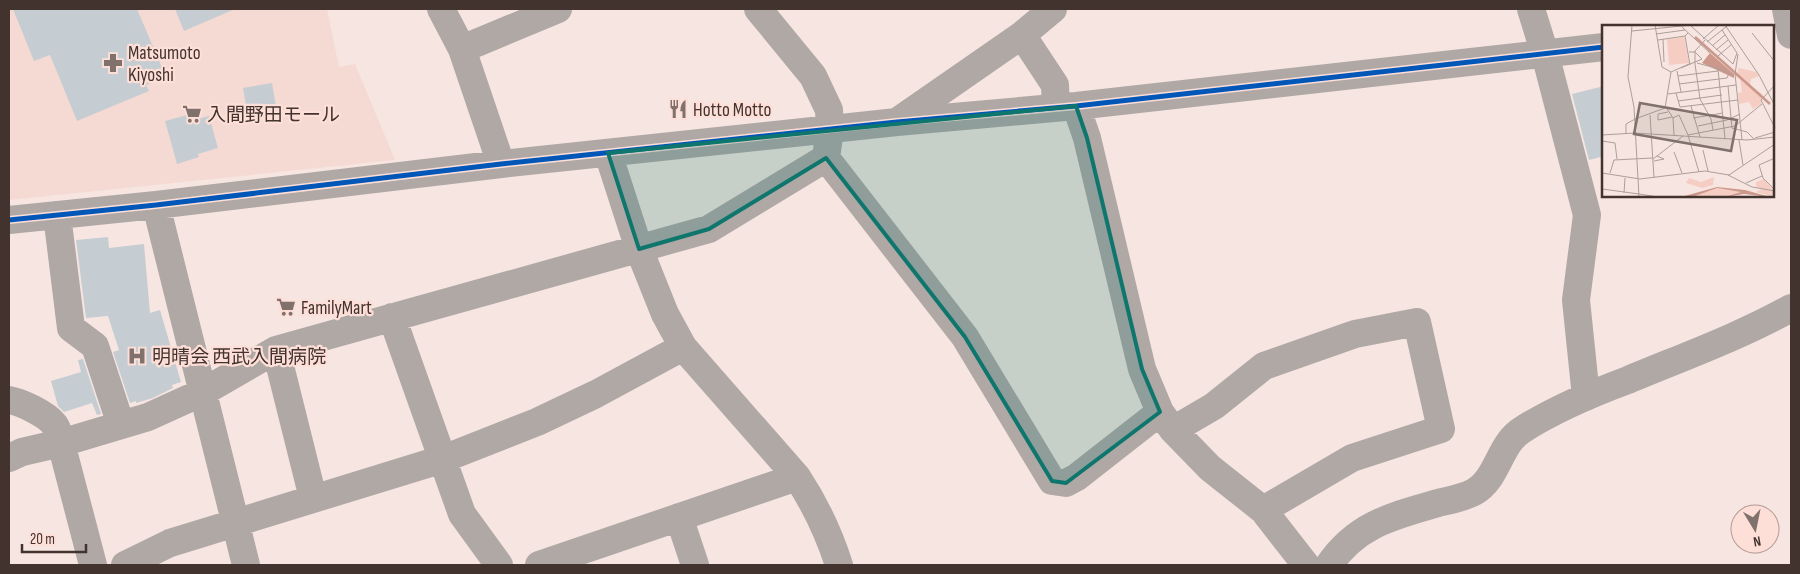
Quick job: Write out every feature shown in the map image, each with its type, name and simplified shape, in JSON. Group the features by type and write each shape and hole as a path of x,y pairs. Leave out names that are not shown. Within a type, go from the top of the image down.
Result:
{"street":[{"path":"441,9 462,49 501,164"},
{"path":"462,49 558,9"},
{"path":"758,9 813,76 829,110 830,129 826,158 964,337 1052,481 1066,483 1167,421 1214,406 1264,366 1356,334 1417,322 1441,429 1352,458 1263,510"},
{"path":"1531,9 1545,54 1587,215 1576,300 1586,396"},
{"path":"896,122 1037,18 1055,85 1066,107 1088,138 1142,370 1167,421 1210,468 1263,510 1306,565"},
{"path":"9,220 156,205 608,152 896,122 1066,107 1602,48"},
{"path":"608,152 639,249 666,314 683,347 797,477 809,496 830,540 839,565"},
{"path":"9,458 22,452 61,443 148,417 203,392 276,350 709,229 826,158"},
{"path":"156,205 246,565"},
{"path":"57,215 71,328 95,346 117,413"},
{"path":"1329,565 1350,540 1364,529 1392,516 1466,496 1478,489 1488,478 1510,440 1521,430 1586,396 1712,346 1791,308"},
{"path":"392,317 462,514 499,565"},
{"path":"125,565 170,543 443,459 536,422 596,394 683,347"},
{"path":"276,350 313,498"},
{"path":"9,400 38,413 54,424 61,443 93,565"},
{"path":"539,565 797,477"},
{"path":"679,517 695,565"}],"highlighted area":[{"path":"1076,106 1087,138 1142,369 1160,412 1066,483 1052,481 965,337 826,158 709,229 639,249 608,153"}],"shaded area":[{"name":"入間野田モール","path":"9,9 327,9 339,67 355,64 395,160 9,200"}],"building":[{"path":"13,9 137,9 166,77 146,85 149,91 77,121 50,55 34,61"},
{"path":"175,9 235,9 184,31"},
{"path":"272,83 277,112 248,117 243,88"},
{"path":"1602,86 1602,157 1589,160 1572,94"},
{"path":"187,115 189,121 209,116 218,148 198,154 199,157 177,164 165,121"},
{"path":"108,237 109,248 144,244 150,313 160,310 181,382 172,385 173,388 153,398 136,403 136,401 130,403 113,352 119,350 108,316 86,318 76,240"},
{"path":"83,359 101,414 97,415 92,403 64,412 58,406 51,381 81,372 78,360"}],"cycle path":[{"path":"9,220 156,205 501,164 897,122 1076,106 1602,47"}],"place":[{"name":"Matsumoto Kiyoshi","path":"113,63"},
{"name":"Hotto Motto","path":"678,109"},
{"name":"入間野田モール","path":"192,114"},
{"name":"FamilyMart","path":"286,307"},
{"name":"明晴会 西武入間病院","path":"137,356"}]}
